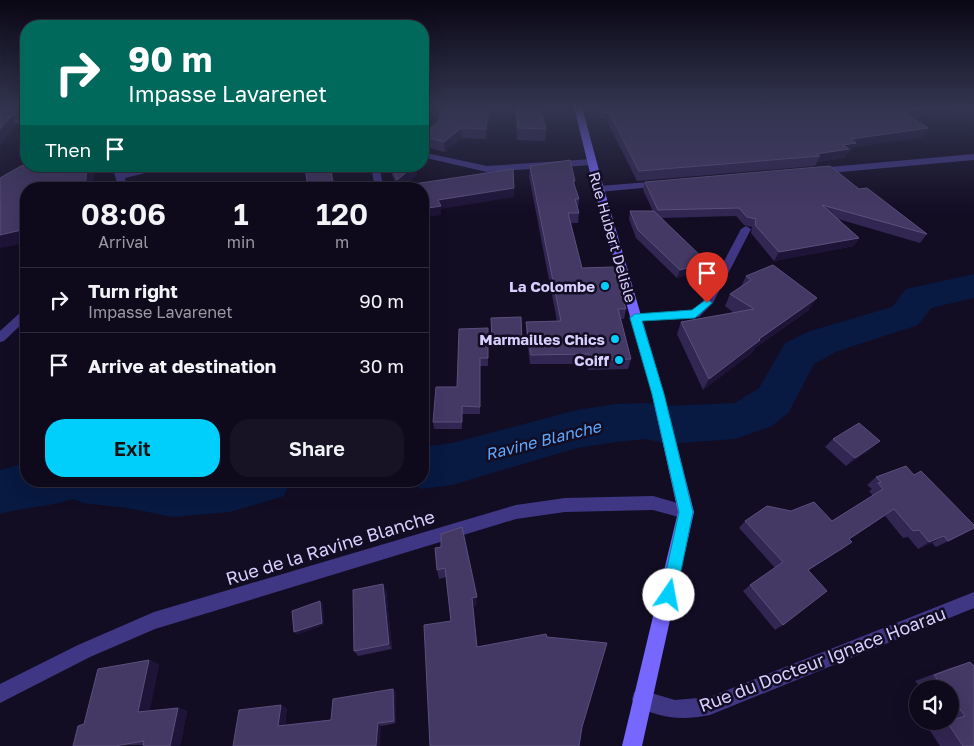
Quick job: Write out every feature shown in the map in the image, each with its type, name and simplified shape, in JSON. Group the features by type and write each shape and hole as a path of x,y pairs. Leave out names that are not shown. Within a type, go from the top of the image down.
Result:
{"main road":[{"name":"Rue Hubert Delisle","path":"587,142 635,318 658,394 682,488 686,512 669,595 632,746"}],"street":[{"path":"429,156 487,169 592,162"},
{"path":"806,172 974,157"},
{"path":"118,172 122,182"},
{"path":"120,176 140,172"},
{"path":"599,188 668,183"},
{"path":"635,318 695,314 707,303 746,229"},
{"path":"0,338 20,320"},
{"name":"Rue de la Ravine Blanche","path":"0,694 84,650 154,621 516,512 565,505 653,502 686,512"},
{"name":"Rue du Docteur Ignace Hoarau","path":"642,699 667,710 682,711 710,706 974,600"}],"building":[{"path":"624,142 856,143 843,145 849,149 816,154 820,156 639,171"},
{"path":"570,160 575,181 573,181 579,199 575,199 579,213 568,213 582,268 613,267 626,309 618,309 631,359 590,361 589,354 531,355 526,322 561,321 530,166"},
{"path":"830,166 859,189 867,188 927,234 822,205 859,238 779,252 755,225 756,219 747,217 739,208 658,210 645,182"},
{"path":"20,167 20,172 86,172 86,182 20,182 20,230 0,235 0,178"},
{"path":"513,169 514,188 438,200 441,206 429,208 429,182 427,182"},
{"path":"306,172 331,172 333,182 307,182"},
{"path":"394,172 407,172 397,180"},
{"path":"630,211 654,211 707,262 680,270 638,230"},
{"path":"773,265 817,298 759,339 709,379 681,322 754,309 730,294 751,280 746,276"},
{"path":"521,317 522,340 492,341 491,318"},
{"path":"488,328 488,358 480,358 480,407 462,406 462,422 433,422 436,387 457,387 459,329"},
{"path":"859,423 880,441 855,458 833,439"},
{"path":"906,466 914,475 921,471 974,525 974,528 948,541 944,536 929,542 919,530 913,531 894,509 849,539 852,542 808,570 827,591 783,625 750,585 783,562 745,521 767,506 791,511 814,502 832,521 883,489 878,483 881,482 876,477"},
{"path":"462,527 477,597 472,598 477,647 546,634 547,637 607,643 582,727 579,746 430,746 424,625 451,621 445,568 437,570 435,548 441,547 441,534"},
{"path":"383,584 389,644 354,651 353,590"},
{"path":"320,601 322,623 294,632 292,611"},
{"path":"149,660 138,712 178,708 170,746 143,746 144,741 115,746 73,746 78,726 84,724 98,669"},
{"path":"970,662 974,666 974,746 963,746 952,730 959,730 959,718 965,716 959,708 959,680 938,680 934,675"},
{"path":"393,689 394,721 378,723 376,746 233,746 239,710 281,705 278,726 331,720 333,699"}],"waterway":[{"name":"Ravine Blanche","path":"429,467 452,464 577,429 616,423 647,421 667,425 735,421 757,413 774,400 799,354 824,341 905,316 919,298 974,286"},
{"name":"Ravine Blanche","path":"0,492 20,486"},
{"name":"Ravine Blanche","path":"132,487 173,495 230,490 242,487"}],"place":[{"name":"La Colombe","path":"605,286"},
{"name":"Marmailles Chics","path":"615,339"},
{"name":"Coiff","path":"619,360"}],"route":[{"path":"669,595 686,512 682,488 658,394 635,318 675,317 695,314 707,303"}]}
